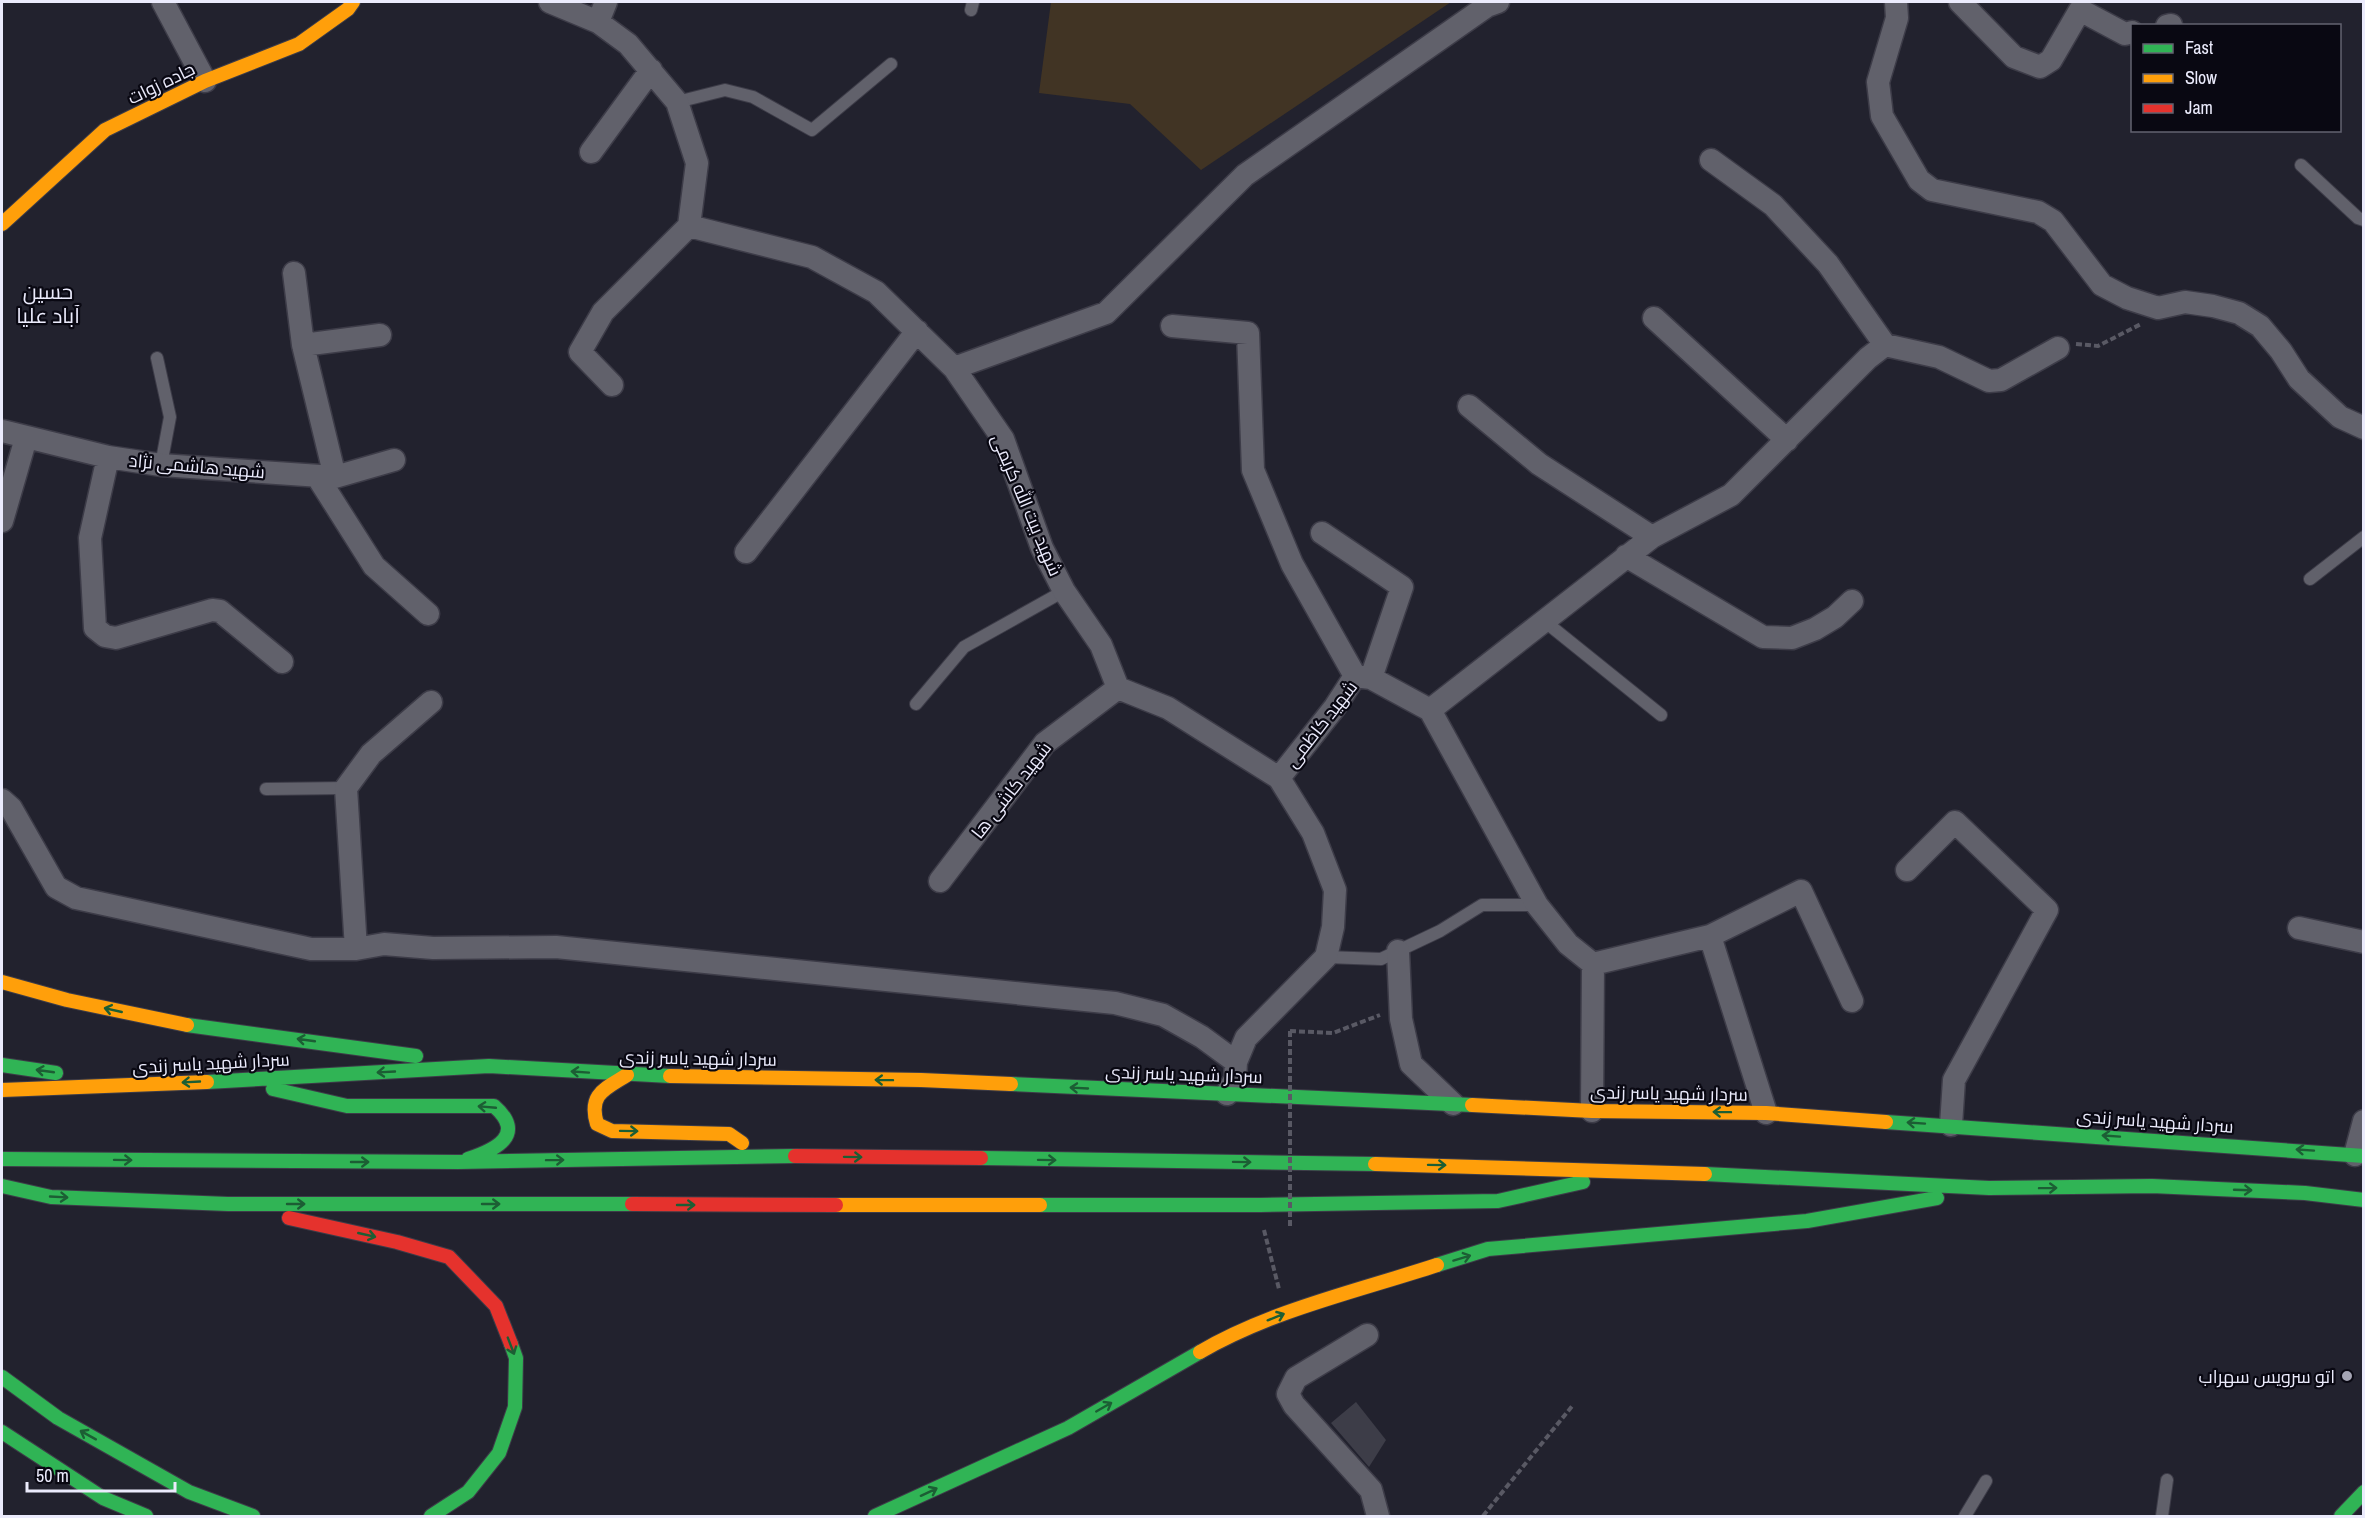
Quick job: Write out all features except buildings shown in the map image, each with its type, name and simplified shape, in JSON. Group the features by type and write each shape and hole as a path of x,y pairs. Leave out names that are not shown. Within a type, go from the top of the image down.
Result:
{"main road":[{"name":"جاده زوات","path":"2,224 105,130 205,81 299,44 348,9 353,2"},
{"path":"2,982 67,1000 166,1022 489,1066"},
{"path":"2,1065 144,1085"},
{"name":"سردار شهید یاسر زندی","path":"2,1090 144,1085 489,1066 627,1075 921,1080 1592,1111 1766,1113 2359,1155"},
{"path":"627,1075 605,1088 593,1101 592,1111 597,1124 612,1131 729,1134 758,1155"},
{"path":"236,1080 347,1106 494,1106 501,1111 507,1119 508,1131 498,1149 458,1162"},
{"path":"2,1159 458,1162 758,1155 1427,1165 1630,1171 1989,1188 2152,1186 2305,1193 2364,1200"},
{"path":"2,1186 51,1197 228,1204 1260,1205 1498,1201 1630,1171"},
{"path":"875,1516 1068,1428 1224,1338 1284,1314 1488,1250 1807,1221 1989,1188"},
{"path":"2305,1193 2342,1211"},
{"path":"228,1204 396,1242 449,1257 496,1306 516,1358 515,1407 499,1453 468,1492 431,1516"},
{"path":"2,1377 58,1418 189,1492 252,1516"},
{"path":"2,1432 103,1498 146,1516"},
{"path":"2341,1516 2364,1492"}],"street":[{"path":"163,2 205,81"},
{"path":"549,2 602,12 677,102 697,163 690,226 603,312 580,352 612,385"},
{"path":"954,368 1106,312 1245,175 1487,6 1498,2"},
{"path":"1896,2 1897,18 1878,82 1882,116 1918,180 1932,190 2038,212 2053,221 2102,285 2127,298 2158,308 2185,302 2239,313 2259,326 2281,351 2299,379 2340,417 2364,428"},
{"path":"1960,2 2014,57 2040,67 2051,60 2082,6 2125,34 2131,32"},
{"path":"591,152 651,70"},
{"path":"1711,160 1773,205 1828,264 1885,345 1939,357 1989,381 2001,380 2058,348"},
{"name":"شهید بیت الله کریمی","path":"690,226 812,257 876,292 954,368 1003,439 1042,548 1064,591 1101,645 1119,688"},
{"path":"294,273 303,345 326,476 374,566 428,614"},
{"path":"1654,318 1787,440"},
{"path":"1172,326 1248,333 1253,470 1292,564 1363,677"},
{"path":"746,552 916,332"},
{"path":"303,345 380,335"},
{"path":"1593,964 1568,944 1537,905 1430,710 1652,537 1731,495 1868,358 1885,345"},
{"path":"1469,406 1539,464 1652,537"},
{"name":"شهید هاشمی نژاد","path":"2,431 108,457 161,465 326,476 394,460"},
{"path":"2,521 26,438"},
{"path":"108,457 90,538 95,628 105,636 116,638 212,610 220,611 282,662"},
{"path":"1322,533 1402,587 1363,677"},
{"path":"1626,556 1762,637 1792,638 1835,617 1852,601"},
{"name":"شهید کاظمی","path":"1279,778 1335,706 1363,677 1430,710"},
{"path":"1119,688 1168,708 1279,778 1313,833 1335,890 1332,927 1326,957 1246,1038 1236,1062 1235,1079 1227,1094"},
{"name":"شهید کاشی ها","path":"940,881 1045,743 1119,688"},
{"path":"356,949 346,788 371,754 431,702"},
{"path":"2,800 11,808 56,887 76,898 311,949 356,949 384,944 433,948 556,947 1115,1004 1163,1015 1202,1037 1236,1062"},
{"path":"1907,870 1955,822 2047,910 1954,1080 1951,1125"},
{"path":"1593,964 1710,936 1801,891 1852,1001"},
{"path":"2299,928 2364,942"},
{"path":"1710,936 1766,1113"},
{"path":"1398,951 1401,1019 1411,1064 1453,1104"},
{"path":"1592,1111 1593,964"},
{"path":"2359,1155 2364,1121"},
{"path":"1367,1335 1296,1378 1288,1394 1294,1405 1371,1490 1378,1516"}],"lane":[{"path":"677,102 725,90 753,97 812,130 891,64"},
{"path":"2301,165 2358,218 2364,220"},
{"path":"157,357 170,417 161,465"},
{"path":"2310,579 2364,537"},
{"path":"916,704 964,647 1064,591"},
{"path":"1544,620 1661,715"},
{"path":"266,789 346,788"},
{"path":"1326,957 1381,959 1440,931 1482,905 1537,905"},
{"path":"2162,1516 2167,1480"},
{"path":"1965,1516 1986,1482"}],"path":[{"path":"2058,348 2075,344 2098,346 2143,323"},
{"path":"1290,1226 1290,1031 1333,1033 1400,1007"},
{"path":"1260,1205 1284,1314"},
{"path":"1482,1516 1573,1405"}],"shaded area":[{"path":"1051,2 1451,2 1201,170 1130,104 1039,93"}],"traffic: fast":[{"path":"187,1025 416,1056"},
{"path":"2,1065 56,1073"},
{"path":"207,1082 489,1066 670,1076"},
{"path":"1011,1084 1472,1105"},
{"path":"273,1089 347,1106 494,1106 508,1125 507,1133 497,1146 468,1159"},
{"path":"1886,1122 2364,1156"},
{"path":"2,1159 458,1162 795,1156"},
{"path":"981,1158 1375,1164"},
{"path":"1705,1174 1989,1188 2152,1186 2305,1193 2364,1200"},
{"path":"1040,1205 1260,1205 1498,1201 1583,1182"},
{"path":"2,1186 51,1197 228,1204 632,1204"},
{"path":"1437,1265 1488,1249 1807,1221 1937,1198"},
{"path":"431,1516 468,1492 499,1453 515,1407 516,1358 511,1344"},
{"path":"875,1516 1068,1428 1200,1352"},
{"path":"2,1377 58,1418 189,1492 253,1516"},
{"path":"2,1432 103,1498 146,1516"},
{"path":"2341,1516 2364,1492"}],"traffic: slow":[{"path":"2,224 105,130 205,81 299,44 348,9 353,2"},
{"path":"2,982 67,1000 187,1025"},
{"path":"627,1075 600,1093 595,1106 597,1124 612,1131 729,1134 742,1143"},
{"path":"670,1076 921,1080 1011,1084"},
{"path":"2,1090 207,1082"},
{"path":"1472,1105 1592,1111 1766,1113 1886,1122"},
{"path":"1375,1164 1705,1174"},
{"path":"836,1205 1040,1205"},
{"path":"1200,1352 1256,1324 1316,1302 1437,1265"}],"traffic: jam":[{"path":"795,1156 981,1158"},
{"path":"632,1204 836,1205"},
{"path":"289,1218 397,1242 449,1257 496,1306 511,1344"}],"place":[{"name":"اتو سرویس سهراب","path":"2347,1376"}],"district":[{"name":"حسین آباد علیا","path":"48,303"}]}
